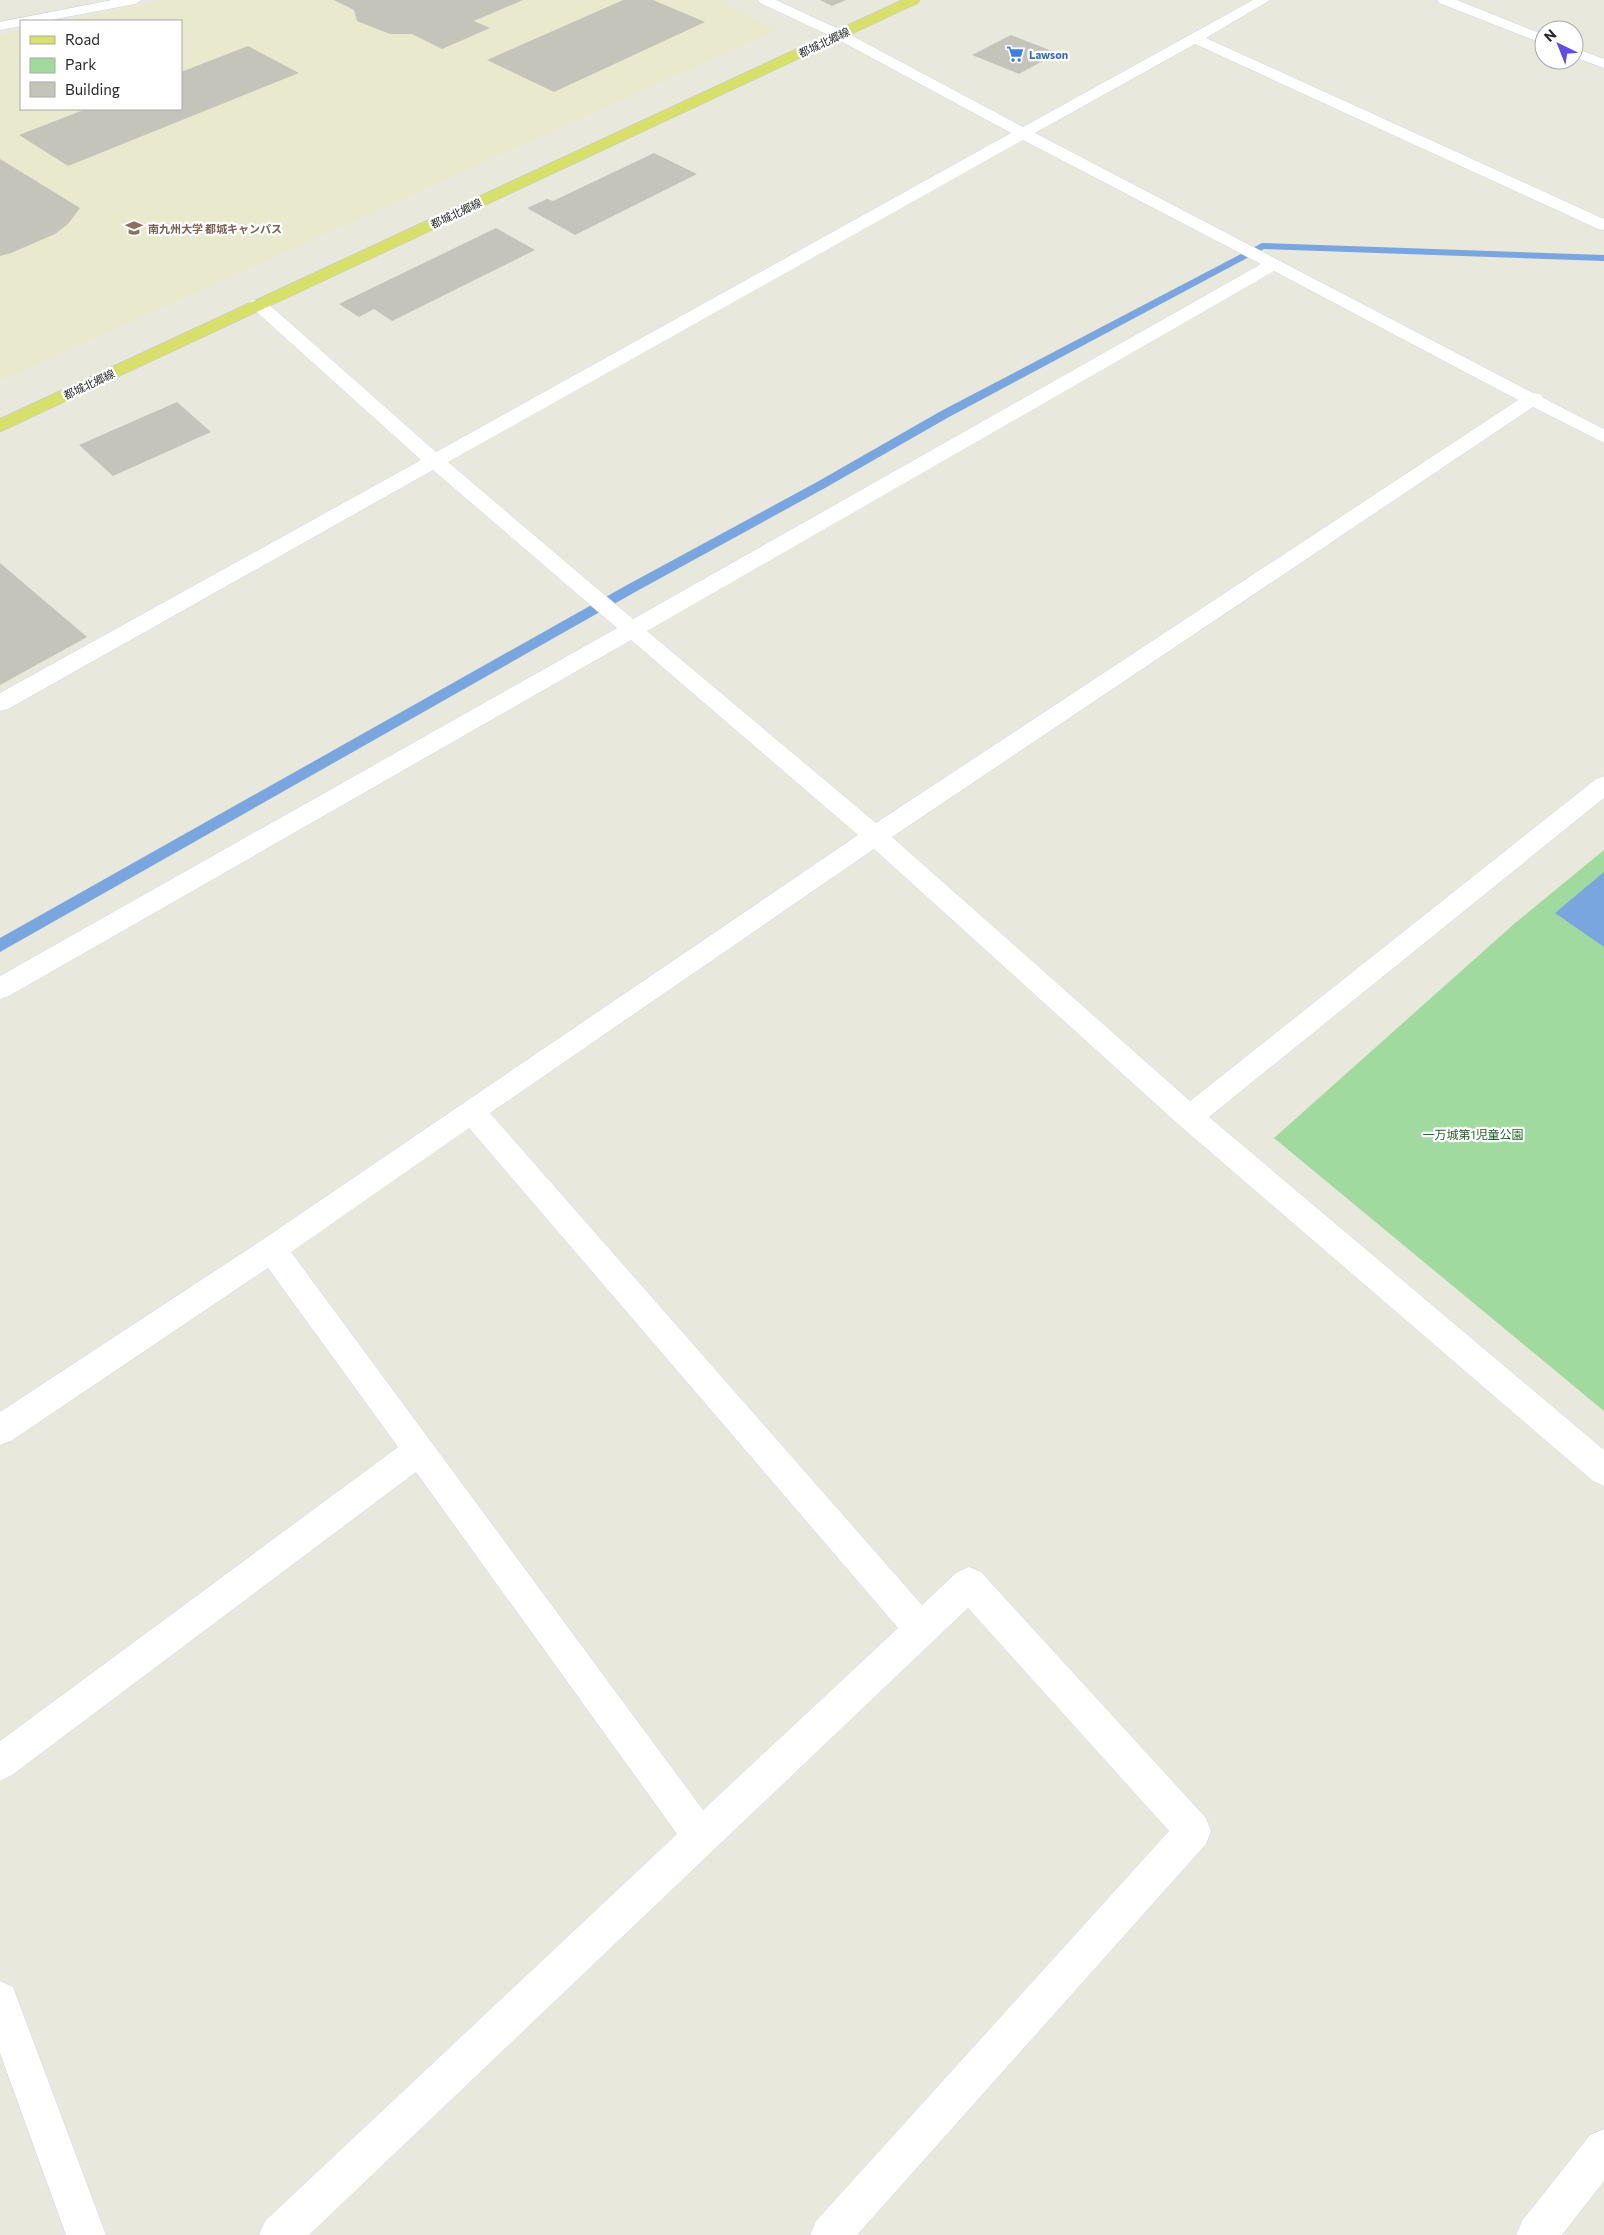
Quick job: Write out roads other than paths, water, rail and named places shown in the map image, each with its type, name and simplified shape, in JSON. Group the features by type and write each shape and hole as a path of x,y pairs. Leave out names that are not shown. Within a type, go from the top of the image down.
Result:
{"main road":[{"name":"都城北郷線","path":"0,426 913,0"}],"street":[{"path":"27,20 135,0"},
{"path":"765,0 840,35 1024,134 1604,436"},
{"path":"0,703 1263,0"},
{"path":"1444,0 1534,36"},
{"path":"0,26 20,21"},
{"path":"1194,38 1604,225"},
{"path":"1584,56 1604,64"},
{"path":"0,989 1274,264"},
{"path":"258,304 434,461 632,631 876,836 1189,1117 1604,1470"},
{"path":"0,1430 272,1249 471,1111 876,836 1534,398"},
{"path":"1189,1117 1604,785"},
{"path":"471,1111 921,1629"},
{"path":"272,1249 701,1837"},
{"path":"0,1763 419,1450"},
{"path":"279,2235 968,1584 1193,1831 830,2235"},
{"path":"0,2000 86,2235"},
{"path":"1536,2235 1604,2149"}],"water":[{"path":"1604,872 1604,947 1555,913"}],"waterway":[{"path":"0,946 632,588 821,485 945,414 1262,246 1604,258"}],"place":[{"name":"Lawson","path":"1015,54"},
{"name":"南九州大学 都城キャンパス","path":"134,228"}],"park label":[{"name":"一万城第1児童公園","path":"1473,1134"}]}
